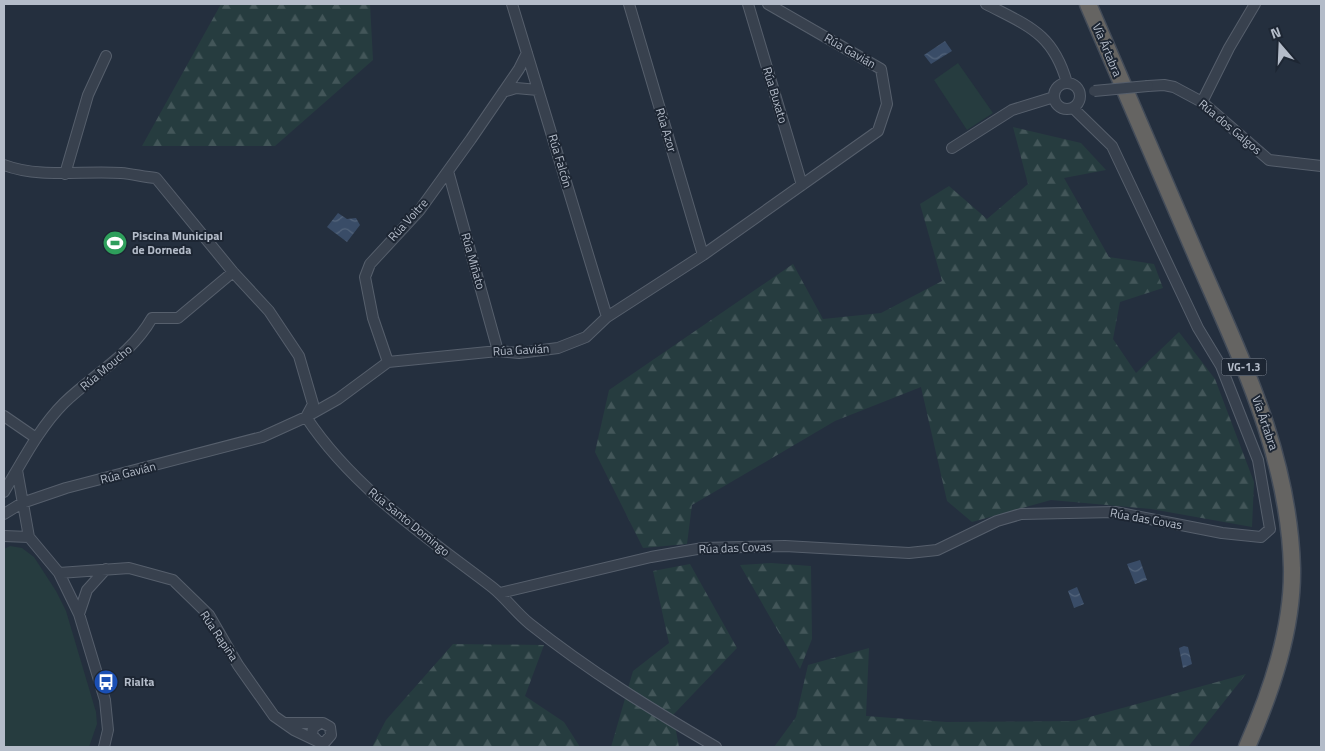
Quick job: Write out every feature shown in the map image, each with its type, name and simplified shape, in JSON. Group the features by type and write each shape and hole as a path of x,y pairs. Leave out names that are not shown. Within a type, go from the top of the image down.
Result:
{"highway":[{"name":"Vía Ártabra","path":"1088,4 1262,411 1276,456 1288,511 1292,569 1287,619 1280,656 1263,711 1246,747"}],"street":[{"name":"Rúa Falcón","path":"512,4 607,317"},
{"name":"Rúa Azor","path":"629,4 704,256"},
{"name":"Rúa Buxato","path":"748,4 802,186"},
{"name":"Rúa Gavián","path":"4,514 22,503 66,488 262,437 306,417 338,398 388,362 498,351 519,352 558,348 586,337 607,317 704,256 878,132 887,104 881,69 768,4"},
{"path":"986,4 1036,31 1054,48 1067,83"},
{"path":"1202,102 1229,48 1255,4"},
{"name":"Rúa Voitre","path":"388,362 373,318 365,278 370,264 419,211 503,92 527,53"},
{"path":"65,174 88,95 106,56"},
{"path":"1067,83 1075,85 1080,92 1080,100 1073,108 1061,107 1054,97 1058,87 1067,83"},
{"name":"Rúa dos Galgos","path":"1080,92 1164,85 1174,88 1202,102 1269,160 1321,166"},
{"path":"503,92 516,88 538,90"},
{"path":"952,148 1012,110 1054,97"},
{"name":"Rúa das Covas","path":"500,593 651,557 702,548 785,546 909,554 937,550 997,521 1021,514 1115,512 1222,533 1261,537 1270,529 1258,460 1221,366 1198,328 1112,146 1073,108"},
{"path":"4,165 12,168 65,174 120,173 156,178 233,272 269,311 300,356 313,404 306,417"},
{"name":"Rúa Miñato","path":"448,171 498,351"},
{"name":"Rúa Moucho","path":"4,492 36,438 64,404 131,348 143,334 152,318 178,318 233,272"},
{"path":"4,416 36,438"},
{"name":"Rúa Santo Domingo","path":"306,417 325,445 382,503 500,593 528,623 610,684 716,747"},
{"path":"17,470 29,538 59,573 79,614 105,700 108,730 104,747"},
{"path":"4,536 29,538"},
{"name":"Rúa Rapiña","path":"59,573 82,573 129,568 173,580 209,615 266,707 274,716 294,730 318,742 325,742 331,736 329,726 320,723 286,723"},
{"path":"79,614 86,590 106,569"}],"green space":[{"path":"221,4 370,4 373,60 275,146 142,146"},
{"path":"958,63 993,113 967,130 934,80"},
{"path":"1013,127 1081,143 1106,170 1064,178 1109,257 1154,264 1163,288 1120,302 1113,339 1136,373 1179,332 1215,379 1254,482 1252,527 1151,509 1051,500 972,522 947,501 921,387 835,421 692,505 687,544 643,548 595,452 609,390 793,264 823,319 881,313 942,281 920,204 949,186 987,219 1028,184"},
{"path":"10,546 22,548 34,557 56,591 66,611 96,712 97,724 89,747 4,747 4,549"},
{"path":"771,563 811,566 812,639 800,669 740,565"},
{"path":"690,564 737,648 673,715 679,747 611,747 633,671 669,643 653,571"},
{"path":"453,644 544,645 525,696 564,722 580,747 372,747 386,720"},
{"path":"869,648 866,716 947,722 1075,721 1246,674 1188,747 774,747 796,717 808,665"}],"water":[{"path":"945,41 952,51 931,64 924,55"},
{"path":"338,213 347,219 356,218 360,225 347,242 327,227"},
{"path":"1140,560 1147,580 1135,584 1127,564"},
{"path":"1077,587 1084,604 1074,608 1068,591"},
{"path":"1188,647 1192,664 1183,668 1179,648"}],"place":[{"name":"Piscina Municipal de Dorneda","path":"115,243"},
{"name":"Rialta","path":"106,682"}]}
